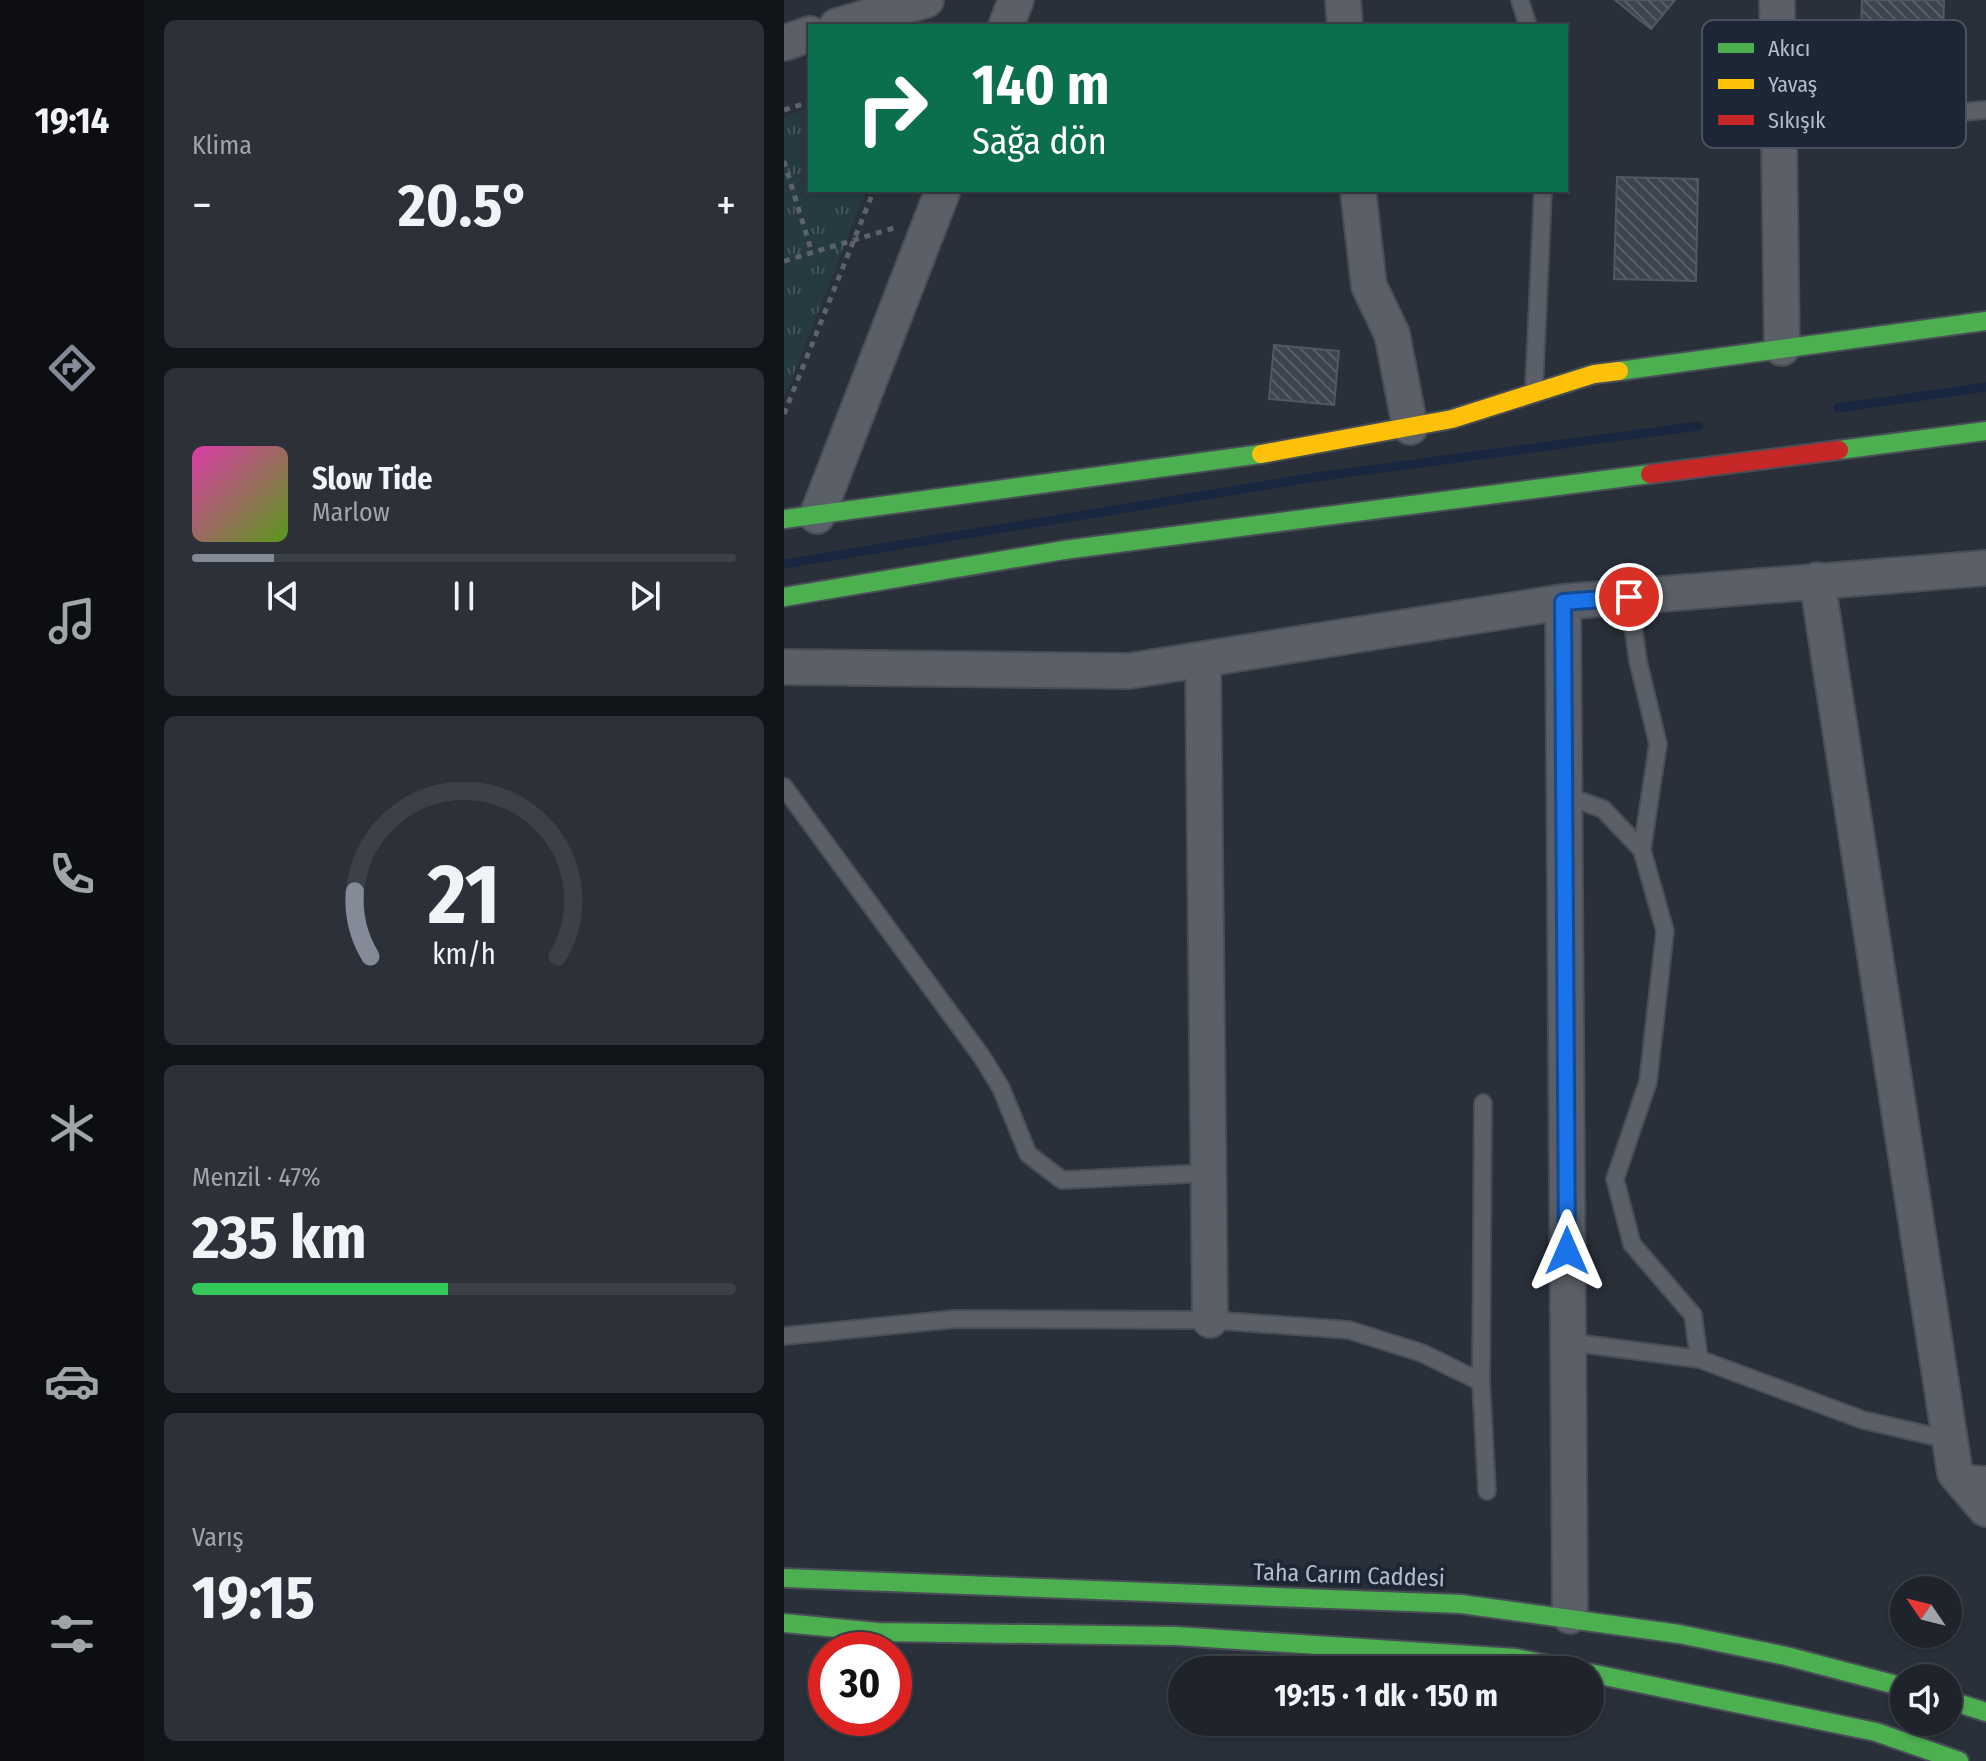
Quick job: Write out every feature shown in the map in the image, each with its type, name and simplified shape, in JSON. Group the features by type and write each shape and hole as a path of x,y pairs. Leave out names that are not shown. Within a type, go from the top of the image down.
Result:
{"main road":[{"path":"800,517 1251,456 1452,419 1594,374 1986,321"},
{"path":"784,597 1064,550 1986,431"},
{"name":"Taha Carım Caddesi","path":"784,1578 1461,1604 1570,1616 1786,1656 1890,1683"},
{"path":"784,1623 878,1632 1176,1636 1485,1656"},
{"path":"1604,1676 1876,1732 1959,1761"},
{"path":"1962,1704 1986,1712"}],"street":[{"path":"844,24 926,0"},
{"path":"1007,24 1016,0"},
{"path":"1343,0 1345,24"},
{"path":"1777,0 1777,20"},
{"path":"784,43 808,35"},
{"path":"1779,148 1782,348"},
{"path":"1358,192 1369,286 1392,334 1410,427"},
{"path":"800,517 938,203"},
{"path":"784,667 1129,671 1563,602 1986,568"},
{"path":"1817,580 1964,1463 1986,1509"},
{"path":"1563,602 1570,1616"},
{"path":"1203,659 1210,1320"}],"lane":[{"path":"1520,0 1527,24"},
{"path":"1966,112 1986,110"},
{"path":"1534,392 1543,192"},
{"path":"1629,597 1638,661 1658,744 1642,850 1665,931 1648,1082 1615,1179 1632,1244 1693,1315 1699,1359"},
{"path":"784,787 982,1057 1001,1088 1028,1154 1062,1180 1209,1173"},
{"path":"1564,795 1603,809 1642,850"},
{"path":"1483,1103 1481,1382 1487,1491"},
{"path":"784,1336 955,1319 1210,1320 1349,1330 1422,1353 1481,1382"},
{"path":"1568,1342 1699,1359 1863,1420 1964,1463"}],"path":[{"path":"784,110 808,103"},
{"path":"784,161 812,253"},
{"path":"784,414 873,192"},
{"path":"784,261 855,240 938,203"}],"green space":[{"path":"808,109 808,192 865,192 784,399 784,117"}],"building":[{"path":"1615,0 1675,0 1651,29"},
{"path":"1862,0 1944,0 1943,20 1861,20"},
{"path":"1617,177 1698,179 1696,281 1614,279"},
{"path":"1274,345 1339,351 1334,405 1269,399"}],"waterway":[{"path":"1838,408 1986,387"},
{"path":"784,564 1316,477 1698,426"}],"traffic: fast":[{"path":"1619,371 1986,321"},
{"path":"1839,450 1986,431"},
{"path":"784,519 1261,454"},
{"path":"784,597 1064,550 1650,474"},
{"path":"784,1578 1461,1604 1679,1634 1786,1656 1890,1683"},
{"path":"784,1623 878,1632 1176,1636 1485,1656"},
{"path":"1604,1676 1876,1732 1959,1761"},
{"path":"1962,1704 1986,1712"}],"traffic: slow":[{"path":"1261,454 1452,419 1594,374 1619,371"}],"traffic: jam":[{"path":"1650,474 1839,450"}],"route":[{"path":"1567,1251 1563,602 1629,597"}]}
